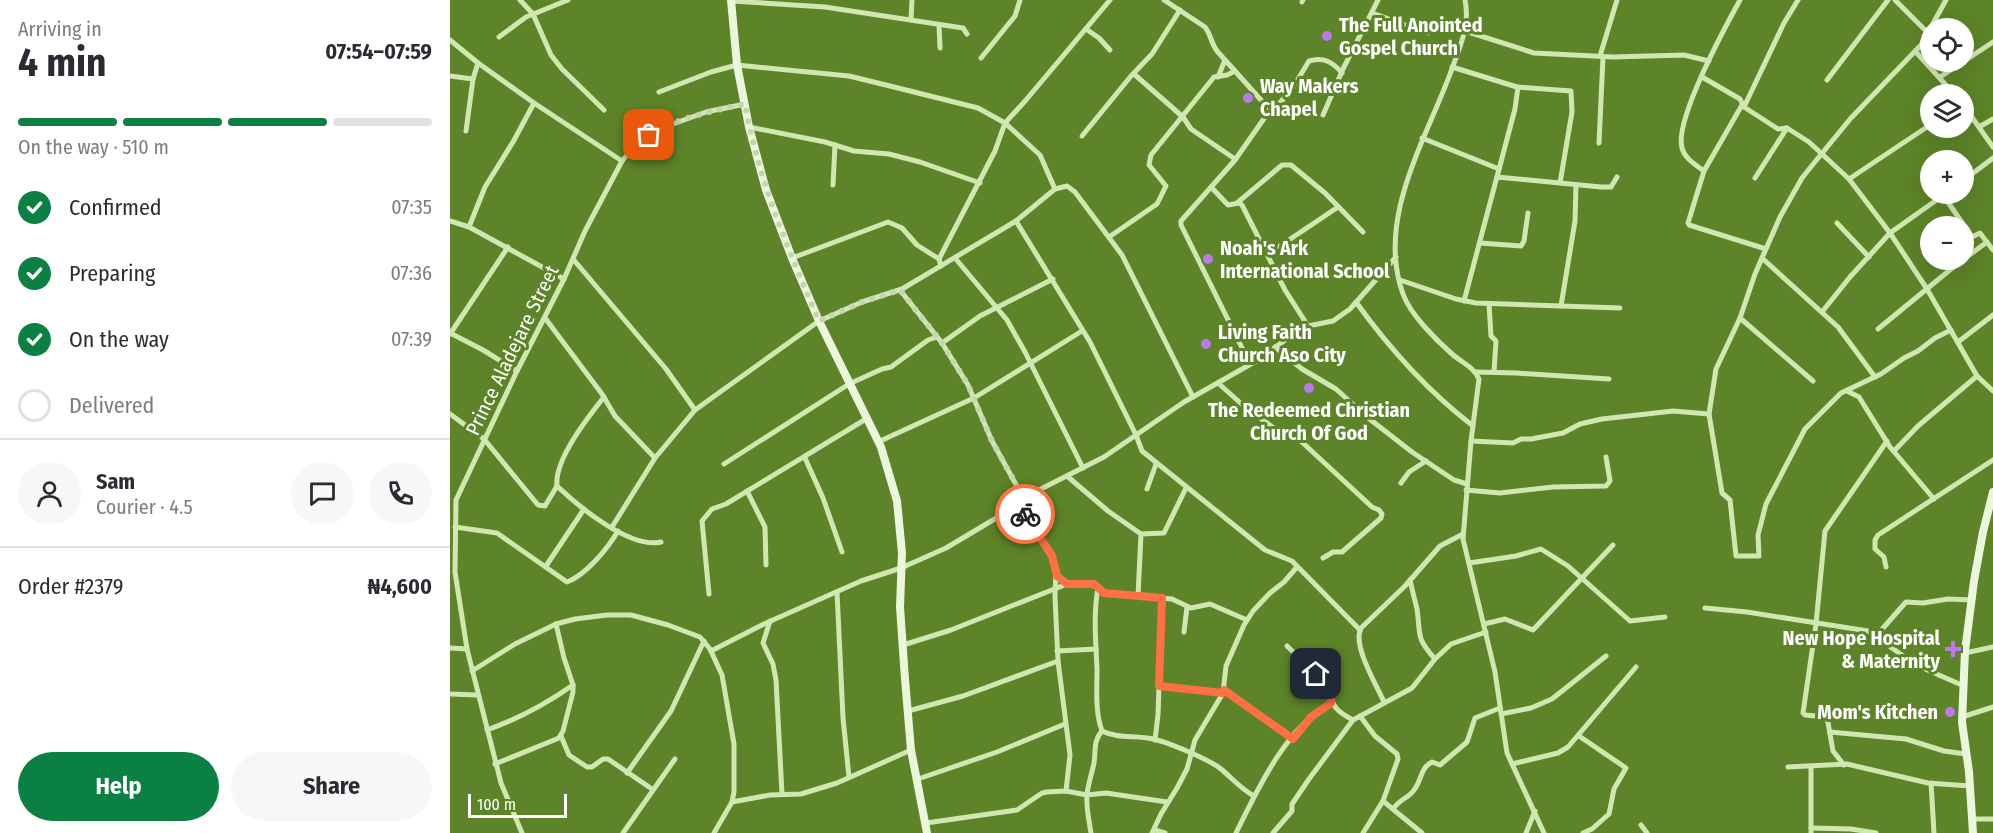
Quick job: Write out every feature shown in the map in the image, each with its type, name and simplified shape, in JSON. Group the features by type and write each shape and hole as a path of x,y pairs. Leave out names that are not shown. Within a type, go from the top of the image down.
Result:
{"street":[{"path":"520,0 532,14 551,55 603,110"},
{"path":"499,37 532,14 568,0"},
{"path":"927,833 911,750 900,608 901,568 897,501 878,442 819,321 766,190 749,127 737,65 731,0 825,7 963,28 967,34"},
{"path":"825,0 825,7"},
{"path":"911,20 912,0"},
{"path":"981,58 1015,16 1020,0"},
{"path":"940,262 995,151 1005,123 1110,0"},
{"path":"1164,0 1205,27 1210,33 1211,43 1269,107 1269,112"},
{"path":"1323,115 1378,0"},
{"path":"1465,0 1467,22 1465,31 1422,138 1399,209 1396,257 1403,294 1414,314 1452,354 1475,372 1479,379 1463,534 1495,672 1507,753 1544,833"},
{"path":"1599,142 1601,57 1617,0"},
{"path":"1704,171 1685,155 1681,147 1685,116 1716,41 1740,0"},
{"path":"1766,249 1688,224 1704,171 1743,106 1784,23 1798,0"},
{"path":"1827,80 1888,0"},
{"path":"1895,0 1920,25"},
{"path":"1936,18 1946,0"},
{"path":"1082,136 1152,54 1180,10"},
{"path":"1372,13 1428,33"},
{"path":"939,25 940,48"},
{"path":"1086,29 1110,50"},
{"path":"1465,31 1527,52 1601,57 1684,55 1709,61"},
{"path":"450,40 534,103 622,161"},
{"path":"1940,77 1993,42"},
{"path":"1920,45 1851,118 1802,178 1780,217 1740,318 1716,369 1709,414 1722,493 1730,500 1735,555 1739,558 1758,558 1760,554 1758,535 1766,504 1805,429 1837,396 1875,377 1951,330"},
{"path":"1916,51 1946,84"},
{"path":"1250,364 1181,221 1235,159 1269,112 1272,112 1292,89 1309,61 1320,58 1335,64 1342,73"},
{"path":"1218,77 1225,60"},
{"path":"466,131 473,79 478,63"},
{"path":"659,92 711,72 737,65 849,76 978,108 1005,123 1040,155 1055,189"},
{"path":"1452,67 1518,87 1569,90 1572,93 1572,112 1560,183"},
{"path":"1109,237 1159,201 1166,186 1152,169 1149,160 1214,77 1235,71"},
{"path":"1134,74 1183,117 1197,134 1235,159"},
{"path":"450,76 473,79"},
{"path":"1702,77 1740,99 1743,106 1778,129 1787,128 1809,142 1820,155 1849,180 1890,233 1927,289 1977,376 1993,391"},
{"path":"1464,301 1515,109 1518,87"},
{"path":"469,227 485,187 534,103"},
{"name":"Prince Aladejare Street","path":"522,833 495,765 467,649 455,572 455,506 458,495 564,279 585,231 622,161 638,142 659,129 706,112 745,104"},
{"path":"1979,127 1993,118"},
{"path":"1974,120 1993,147"},
{"path":"749,127 787,133 854,151 889,154 980,183"},
{"path":"1755,178 1787,128"},
{"path":"1849,180 1920,132"},
{"path":"1422,138 1499,170"},
{"path":"833,184 835,145"},
{"path":"1974,173 1993,159"},
{"path":"1235,204 1282,165 1291,165 1325,193 1364,232"},
{"path":"1497,177 1611,187 1617,177"},
{"path":"1561,306 1575,220 1576,185"},
{"path":"612,527 655,458 695,410 819,321 862,302 900,290 940,262 955,258 1016,220 1055,189 1067,186 1071,188 1109,237 1131,273 1193,397"},
{"path":"1211,187 1228,205 1239,203 1243,207 1285,290 1308,326"},
{"path":"1822,312 1890,233 1930,204"},
{"path":"1951,204 1972,237 1980,233 1993,250"},
{"path":"1268,254 1338,207"},
{"path":"1480,243 1521,246 1524,241 1528,213"},
{"path":"1016,220 1090,342 1137,435 1142,451 1265,550 1282,556 1298,567 1360,630"},
{"path":"450,221 469,227 564,279"},
{"path":"792,258 888,222 902,228 917,245 940,262"},
{"path":"1837,224 1869,257"},
{"path":"1974,252 1988,242"},
{"path":"508,247 450,334 483,350 517,371"},
{"path":"711,651 770,621 861,581 901,568 946,548 1017,503 1104,457 1193,397 1250,364 1303,327 1334,321 1356,302 1396,257"},
{"path":"955,258 1007,321 1083,468"},
{"path":"1762,258 1838,327 1875,377"},
{"path":"573,259 666,369 695,410"},
{"path":"1878,329 1950,270"},
{"path":"942,343 996,307 1053,279"},
{"path":"1400,280 1464,301 1489,304 1620,308"},
{"path":"900,290 942,343 968,385 992,441 1024,499"},
{"path":"1356,302 1412,370 1456,413 1473,426"},
{"path":"1489,304 1491,336 1496,341 1494,372"},
{"path":"1958,342 1993,315"},
{"path":"545,318 604,397 615,416 655,458"},
{"path":"1740,318 1813,381"},
{"path":"878,442 974,398 1082,331"},
{"path":"724,464 849,384 891,367 928,340 937,337"},
{"path":"1275,347 1302,369 1336,389 1367,417 1426,461 1467,487 1500,493 1553,487 1606,486 1610,481 1606,457"},
{"path":"1475,372 1609,379"},
{"path":"1894,451 1917,426 1977,376"},
{"path":"1218,383 1245,407 1282,434 1292,435 1303,443 1382,514 1381,518 1341,552 1333,552 1323,558"},
{"path":"1847,391 1859,398 1894,451 1934,499"},
{"path":"450,414 484,439 538,505 545,506 557,486 556,475 560,462 604,397"},
{"path":"1471,441 1513,442 1532,439 1563,433 1580,424 1602,419 1673,411 1709,414"},
{"path":"709,594 702,521 712,509 726,504 806,458 866,419"},
{"path":"1844,765 1834,753 1828,718 1803,713 1816,624 1825,531 1887,441"},
{"path":"806,458 842,552"},
{"path":"1886,567 1884,557 1875,549 1875,540 1890,526 1993,459"},
{"path":"1401,483 1409,472 1426,461"},
{"path":"1147,489 1156,464"},
{"path":"1067,476 1108,511 1141,534 1164,533 1186,488"},
{"path":"557,486 585,509 629,538 643,542 661,542"},
{"path":"747,490 765,527 766,565"},
{"path":"1973,833 1962,717 1965,653 1971,600 1983,532 1993,492"},
{"path":"450,494 458,495"},
{"path":"1017,503 1052,556 1057,576 1055,589 1057,651 1070,755 1066,791"},
{"path":"546,566 585,509"},
{"path":"455,527 497,533 564,581 570,582 604,551 618,531"},
{"path":"1138,596 1141,534"},
{"path":"1384,702 1358,640 1360,630 1440,546 1463,534"},
{"path":"1484,624 1505,619 1533,630 1612,545"},
{"path":"1469,563 1516,556 1541,549 1567,565 1630,621 1665,617"},
{"path":"1165,833 1154,832 1167,802 1177,788 1195,740 1223,692 1226,666 1247,620 1270,593 1298,567"},
{"path":"1057,576 1067,584"},
{"path":"1410,580 1417,610 1418,634 1423,646 1435,659"},
{"path":"903,645 951,630 1067,584 1094,584 1104,593 1175,600 1187,607 1210,604 1247,620"},
{"path":"1091,833 1087,809 1088,795 1095,760 1094,747 1102,731 1098,708 1096,650 1098,588"},
{"path":"837,592 843,718 849,777"},
{"path":"1155,740 1162,598"},
{"path":"1876,636 1906,602 1971,600"},
{"path":"1184,632 1187,607"},
{"path":"1705,608 1747,612 1868,631 1916,665 1964,686"},
{"path":"472,671 515,644 556,624 575,618 631,615 700,637 711,651 722,675 735,744 732,802 714,833"},
{"path":"770,621 763,643 773,664 776,680 782,794"},
{"path":"556,624 573,685 561,736 568,755 587,767 608,759 652,789"},
{"path":"1273,833 1292,811 1292,804 1309,778 1353,720 1412,688 1435,659 1451,644 1486,632"},
{"path":"627,773 671,711 704,641"},
{"path":"1287,646 1323,682 1331,696 1331,703 1339,713 1353,720"},
{"path":"1965,653 1993,647"},
{"path":"450,648 467,649"},
{"path":"1057,651 1096,650"},
{"path":"1393,809 1402,798 1415,789 1425,765 1432,762 1440,765 1467,742 1475,718 1501,711 1531,708 1552,699 1606,656"},
{"path":"908,711 963,696 1058,661"},
{"path":"1512,764 1558,753 1568,747 1636,667"},
{"path":"487,730 507,723 551,701 573,685"},
{"path":"1159,686 1223,692 1293,739"},
{"path":"450,694 477,695"},
{"path":"1236,833 1270,767 1311,717 1331,703"},
{"path":"1962,717 1993,707"},
{"path":"1360,716 1375,736 1397,754 1398,759 1383,801 1364,833"},
{"path":"918,779 997,752 1065,723"},
{"path":"1102,731 1118,736 1155,740 1191,754 1220,768 1240,789 1254,796"},
{"path":"1830,732 1906,739 1944,751 1966,754"},
{"path":"495,765 561,736"},
{"path":"1579,736 1626,768 1614,789 1609,814 1595,831 1583,833"},
{"path":"732,802 782,794 801,794 849,777 911,750"},
{"path":"1829,766 1834,753"},
{"path":"633,833 624,830 675,759"},
{"path":"1788,767 1844,765 1931,783 1970,786"},
{"path":"1811,767 1811,831 1851,829 1876,833"},
{"path":"1931,783 1934,833"},
{"path":"926,823 1017,810 1042,793 1066,791 1088,795 1106,793 1167,802"},
{"path":"1383,801 1414,831 1422,833"},
{"path":"1526,833 1535,811"},
{"path":"1972,819 1993,819"},
{"path":"1641,825 1647,833"}],"way so far":[{"path":"649,135 659,129 706,112 745,104 766,190 819,321 862,302 900,290 942,343 968,385 992,441 1024,499 1017,503 1025,514"}],"place":[{"name":"The Full Anointed Gospel Church","path":"1327,36"},
{"name":"Way Makers Chapel","path":"1248,98"},
{"name":"Noah's Ark International School","path":"1208,259"},
{"name":"Living Faith Church Aso City","path":"1206,344"},
{"name":"The Redeemed Christian Church Of God","path":"1309,388"},
{"name":"New Hope Hospital & Maternity","path":"1953,649"},
{"name":"Mom's Kitchen","path":"1950,712"}],"route":[{"path":"1025,514 1052,556 1057,576 1067,584 1094,584 1104,593 1162,598 1159,686 1205,692 1223,693 1224,690 1293,739 1318,710 1331,703 1331,696 1316,674"}]}
